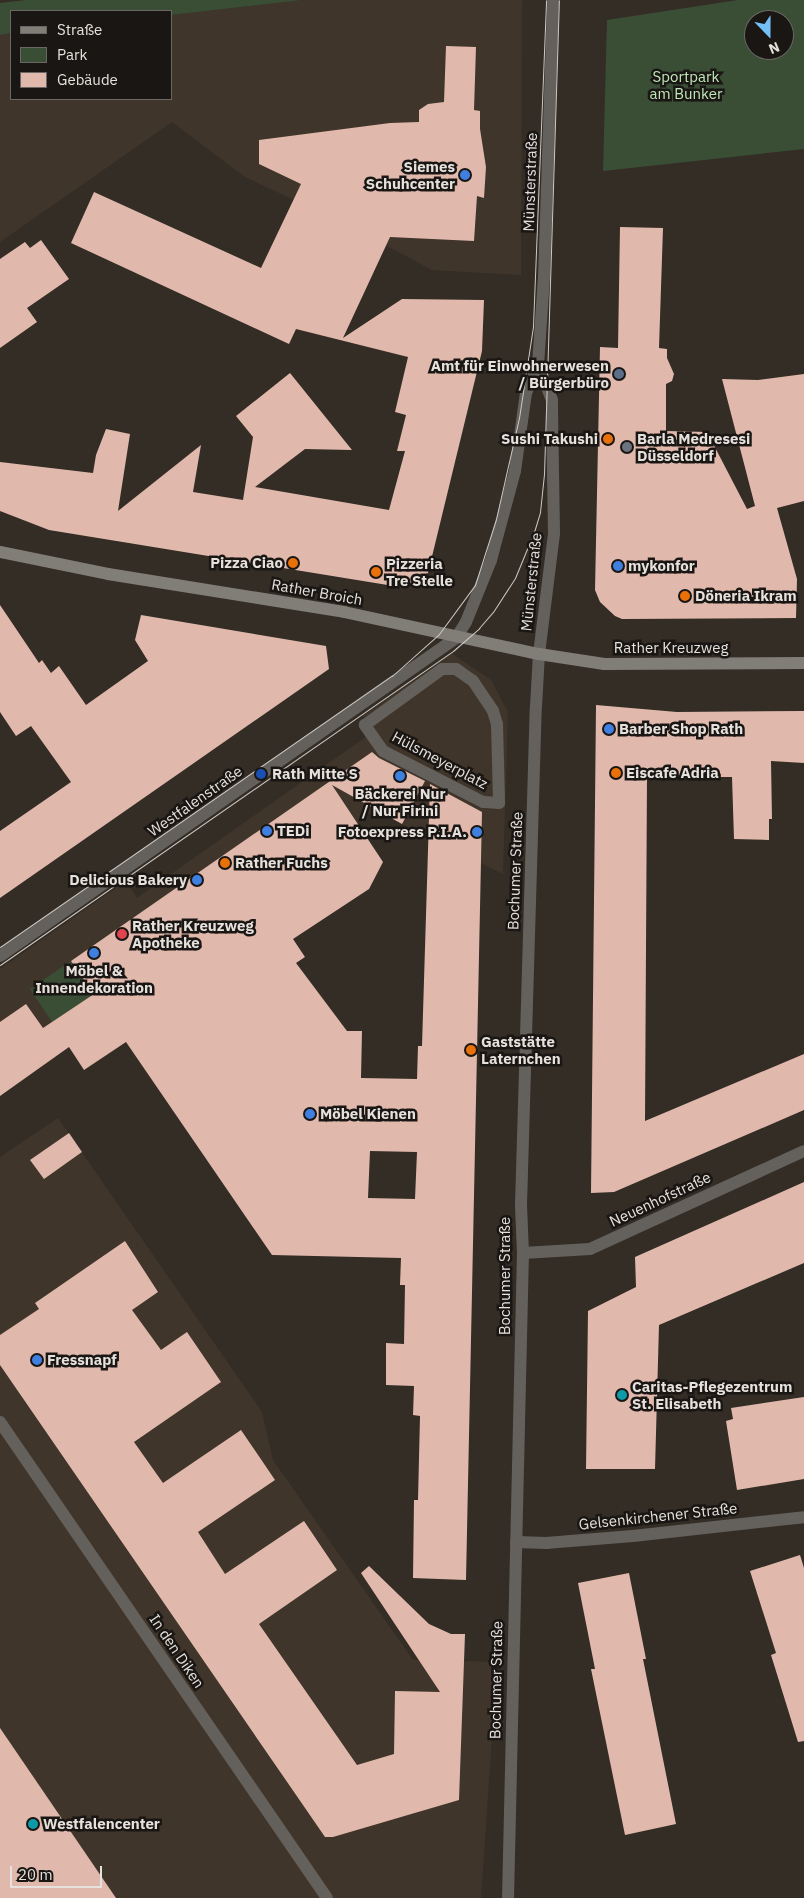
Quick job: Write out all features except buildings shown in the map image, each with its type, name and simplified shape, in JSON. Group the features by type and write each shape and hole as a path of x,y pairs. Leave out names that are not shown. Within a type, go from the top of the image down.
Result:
{"main road":[{"name":"Rather Broich","path":"0,552 108,574 344,612 456,638 539,654"},
{"name":"Rather Kreuzweg","path":"539,654 623,665 804,663"}],"street":[{"name":"Münsterstraße","path":"456,638 466,622 492,560 515,471 526,393 538,365 544,278 554,0"},
{"name":"Münsterstraße","path":"538,365 552,400 554,524 539,654"},
{"name":"Westfalenstraße","path":"0,956 456,638"},
{"name":"Bochumer Straße","path":"508,1898 523,1253 521,1195 539,654"},
{"name":"Hülsmeyerplatz","path":"442,669 456,669 473,681 493,711 497,724 499,802 483,802 383,751 365,725 442,669"},
{"name":"Neuenhofstraße","path":"523,1253 590,1249 804,1152"},
{"name":"In den Diken","path":"0,1422 327,1898"},
{"name":"Gelsenkirchener Straße","path":"516,1542 546,1543 633,1536 804,1517"}],"shaded area":[{"path":"302,0 522,0 521,275 432,270 344,223 245,177 172,122 0,242 0,35 10,33 10,100 172,100 172,15"},
{"path":"451,653 491,680 508,712 503,874 374,810 0,1085 0,969 126,881 137,898 373,732 363,716"},
{"path":"58,1118 262,1412 273,1460 413,1660 497,1662 481,1898 0,1898 0,1157"}],"green space":[{"path":"26,0 302,0 172,15 172,10 10,10 10,33 0,35 0,3"},
{"name":"Sportpark am Bunker","path":"738,0 804,0 804,149 603,171 607,20"},
{"path":"71,961 94,994 52,1022 30,989"}],"tram line":[{"path":"0,947 392,676 439,634 475,585 496,519 519,418 533,326 546,0"},
{"path":"0,965 453,651 479,628 493,612 515,578 540,512 544,474 559,0"}],"place":[{"name":"Siemes Schuhcenter","path":"465,175"},
{"name":"Amt für Einwohnerwesen / Bürgerbüro","path":"619,374"},
{"name":"Sushi Takushi","path":"608,439"},
{"name":"Barla Medresesi Düsseldorf","path":"627,447"},
{"name":"Pizza Ciao","path":"293,563"},
{"name":"mykonfor","path":"618,566"},
{"name":"Pizzeria Tre Stelle","path":"376,572"},
{"name":"Döneria Ikram","path":"685,596"},
{"name":"Barber Shop Rath","path":"609,729"},
{"name":"Eiscafe Adria","path":"616,773"},
{"name":"Rath Mitte S","path":"261,774"},
{"name":"Bäckerei Nur / Nur Firini","path":"400,776"},
{"name":"TEDi","path":"267,831"},
{"name":"Fotoexpress P.I.A.","path":"477,832"},
{"name":"Rather Fuchs","path":"225,863"},
{"name":"Delicious Bakery","path":"197,880"},
{"name":"Rather Kreuzweg Apotheke","path":"122,934"},
{"name":"Möbel & Innendekoration","path":"94,953"},
{"name":"Gaststätte Laternchen","path":"471,1050"},
{"name":"Möbel Kienen","path":"310,1114"},
{"name":"Fressnapf","path":"37,1360"},
{"name":"Caritas-Pflegezentrum St. Elisabeth","path":"622,1395"},
{"name":"Westfalencenter","path":"33,1824"}]}
